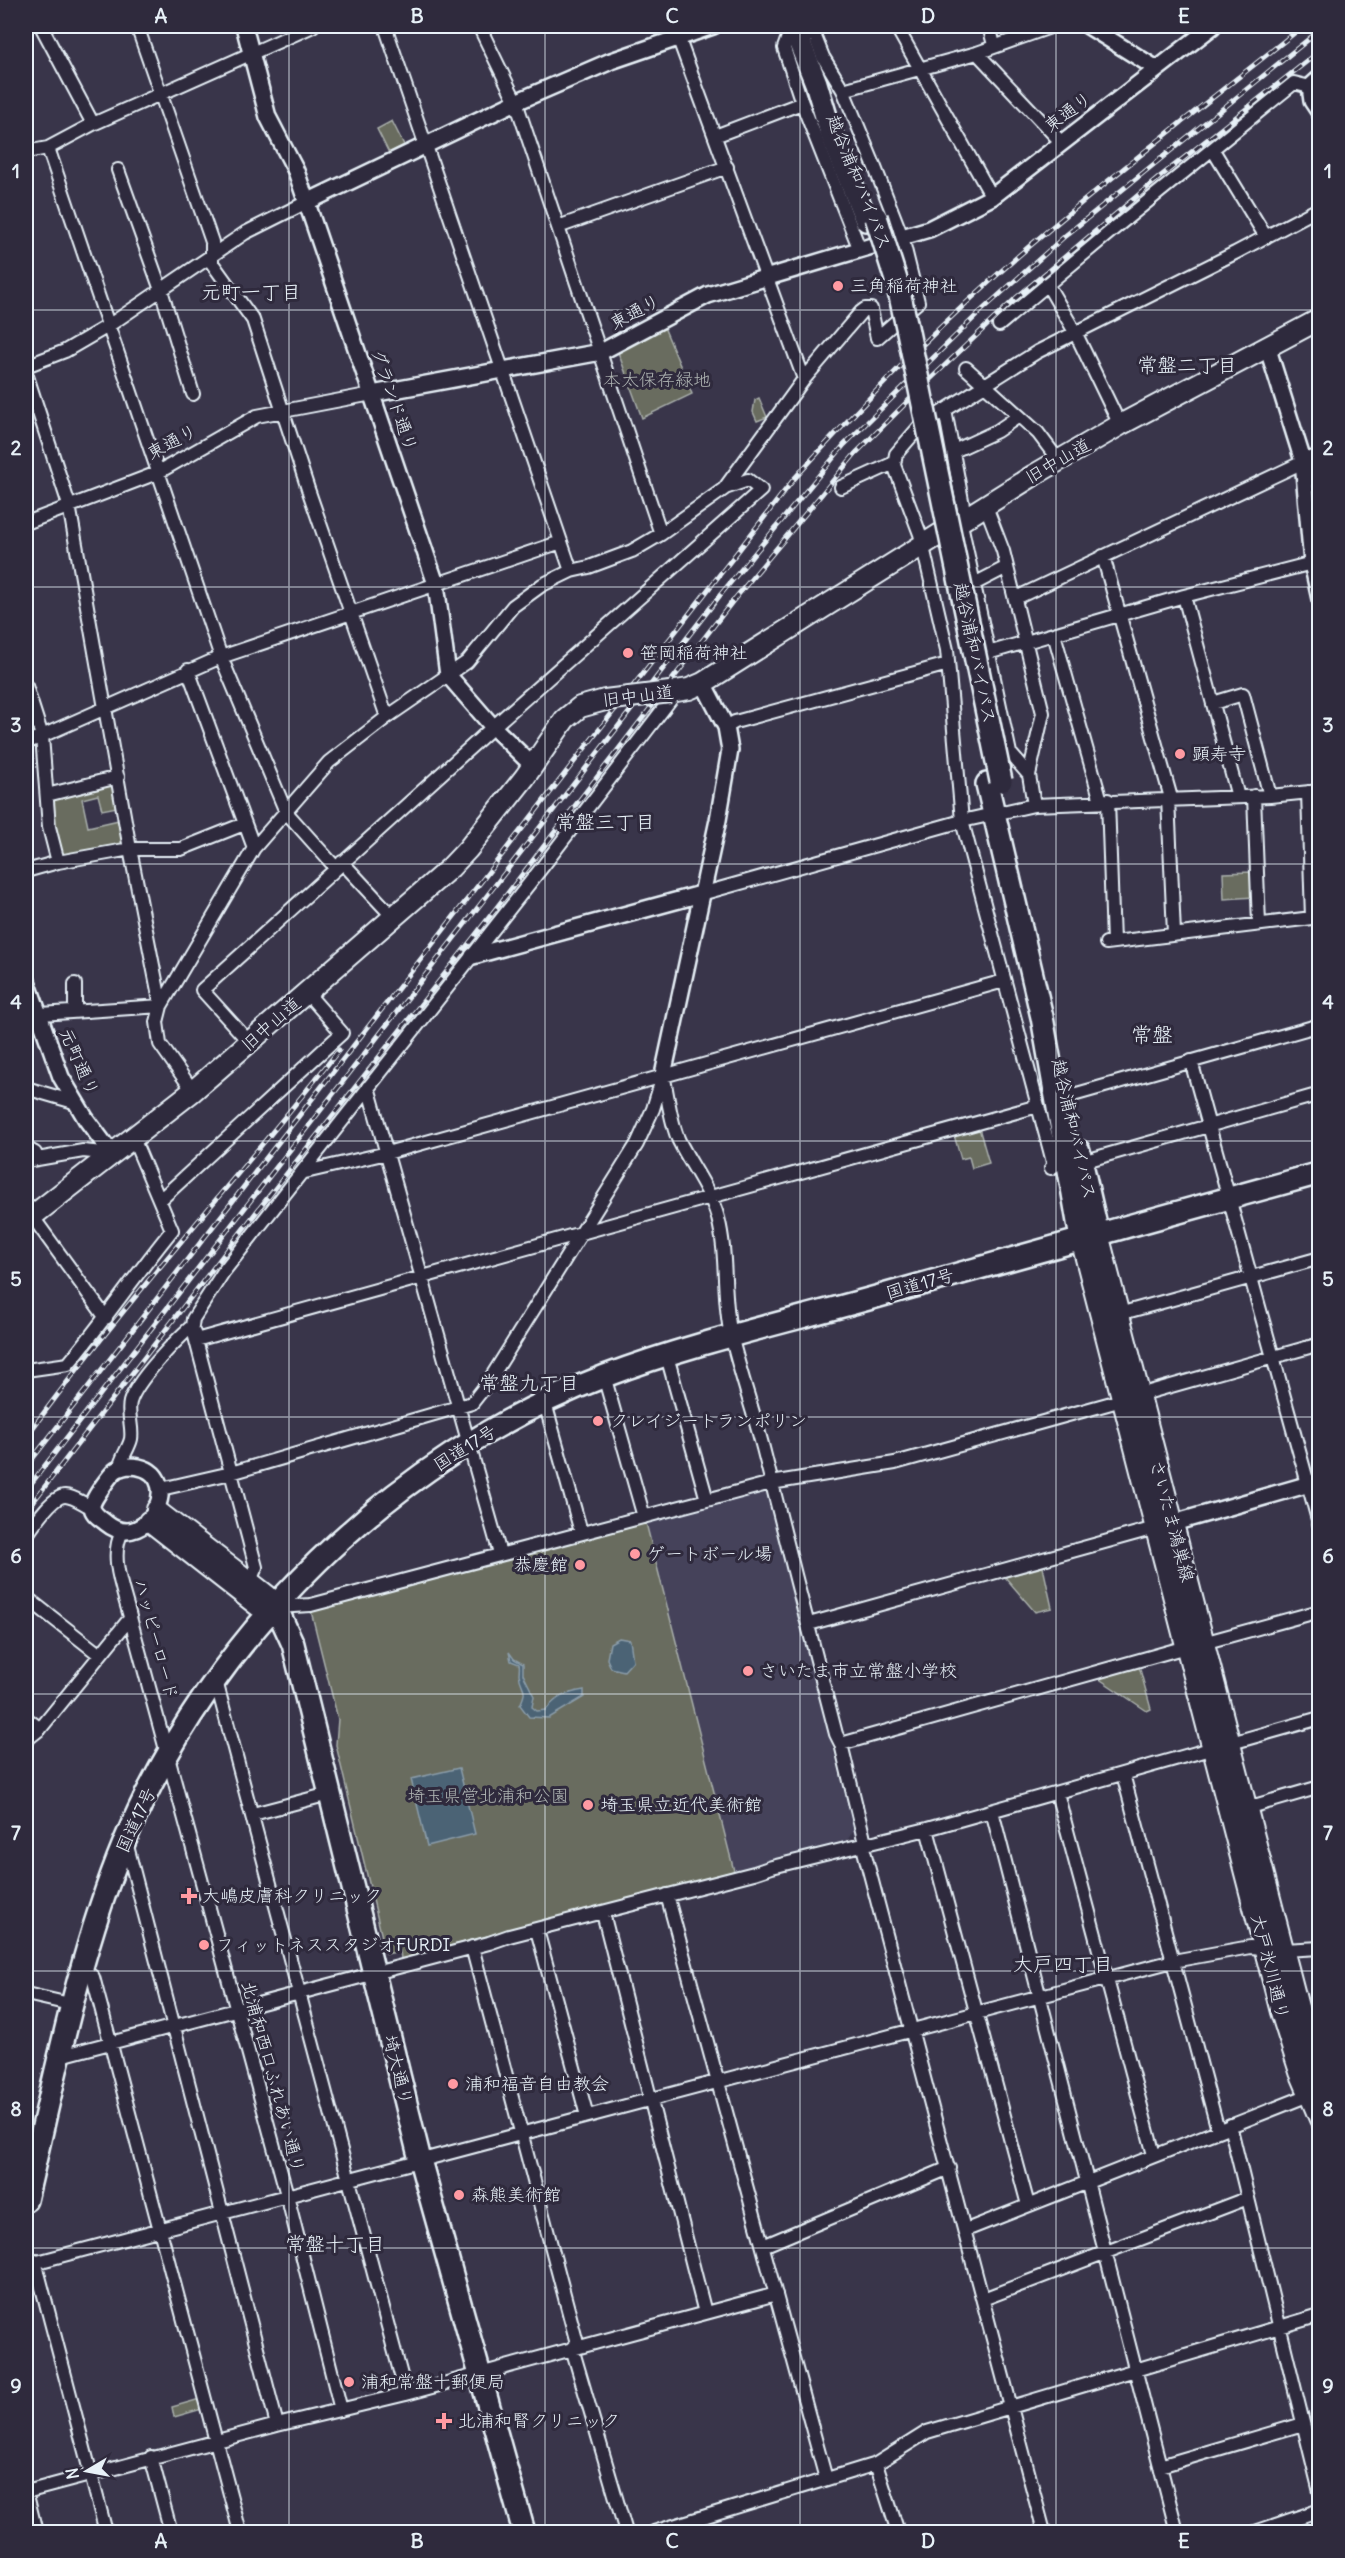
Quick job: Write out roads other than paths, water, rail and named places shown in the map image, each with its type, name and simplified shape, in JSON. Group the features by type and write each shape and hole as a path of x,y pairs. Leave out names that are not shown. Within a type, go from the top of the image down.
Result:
{"highway":[{"name":"越谷浦和バイパス","path":"795,32 816,83 831,133 866,220 885,286 994,782 1082,1162 1090,1237"},
{"name":"越谷浦和バイパス","path":"1001,811 1042,1017 1090,1237"},
{"name":"国道17号","path":"26,2200 83,1970 106,1890 125,1841 168,1755 198,1705 276,1607 313,1566 359,1522 385,1501 470,1443 604,1376 732,1337 1320,1173"},
{"name":"埼大通り","path":"276,1607 293,1644 420,2160 524,2532"}],"main road":[{"name":"旧中山道","path":"29,1218 194,1090 459,860 572,712 589,703 673,692 703,683 922,543 1059,460 1120,425 1320,319"},
{"name":"さいたま鴻巣線","path":"1090,1237 1119,1314 1131,1398"},
{"name":"さいたま鴻巣線","path":"1090,1237 1238,1810"},
{"path":"152,1515 258,1607 276,1607"},
{"path":"152,1515 250,1581 268,1595 276,1607"},
{"name":"大戸氷川通り","path":"1238,1810 1275,1949 1290,2042 1320,2119"},
{"name":"大戸氷川通り","path":"1275,1949 1298,2007 1320,2076"}],"street":[{"path":"41,26 93,124"},
{"path":"137,26 212,242 212,263 253,320 387,717"},
{"name":"グランド通り","path":"244,26 268,117 296,171 436,585 448,675"},
{"path":"26,152 48,148 93,124 313,26"},
{"path":"385,26 424,147 571,571"},
{"path":"479,26 516,102 661,534"},
{"path":"26,366 64,351 108,326 245,233 307,202 516,102 676,32 713,26"},
{"path":"896,26 918,69 992,197"},
{"path":"989,26 994,45"},
{"path":"843,90 977,53 994,45 1053,26"},
{"path":"1088,26 1157,69"},
{"name":"東通り","path":"26,523 157,473 257,416 601,352 661,321 696,299 929,229 992,197 1213,26"},
{"path":"676,32 804,379"},
{"path":"724,489 804,379 865,309 871,309 877,338 918,302 902,237 843,90 823,57 815,37 795,32 784,48 802,102 860,250"},
{"path":"977,53 1061,142"},
{"path":"999,325 1294,83 1315,82 1312,101 1320,114"},
{"path":"716,136 802,102"},
{"path":"48,148 221,657 286,812 394,918"},
{"path":"1213,150 1266,237"},
{"path":"558,227 727,167"},
{"path":"118,170 161,290 193,394"},
{"path":"1051,1168 1054,1166 963,821 948,664 922,543 894,463 896,454 920,426 1037,352 1320,208"},
{"path":"1047,284 1075,332 1120,425"},
{"path":"1267,346 1303,460 1320,599"},
{"path":"966,368 1038,433 1059,460"},
{"path":"26,373 69,505 130,849 161,1006"},
{"path":"945,410 954,451 974,584 1010,753 1029,775"},
{"path":"954,451 997,431 1019,416"},
{"path":"1016,598 1303,460 1320,454"},
{"path":"841,487 894,463"},
{"path":"194,1090 160,1044 157,1022 161,1006 254,848 329,762 387,717 467,662 513,606 542,585 571,571 589,567 632,551 661,534 724,489 748,480 761,490 493,727 202,990 250,1043"},
{"path":"985,504 1016,598 1043,713 1029,775 1034,805"},
{"path":"26,743 221,657 561,542"},
{"path":"1103,556 1169,798 1174,934"},
{"path":"988,652 1118,614 1316,562"},
{"path":"974,584 1007,567"},
{"path":"1184,596 1238,797"},
{"path":"473,956 1001,811 1034,805 1104,801 1169,798 1270,796 1314,791 1316,918 1109,942 1104,801 1054,634"},
{"path":"726,727 747,719 948,664"},
{"path":"188,670 254,848"},
{"path":"448,675 493,727 532,766"},
{"path":"161,1489 231,1473 460,1407 472,1403 486,1386 638,1144 653,1108 663,1075 718,820 730,750 726,727 703,683"},
{"path":"26,686 42,736 49,827 58,862"},
{"path":"250,1581 256,1567 192,1319 224,1271 473,956 673,692"},
{"path":"1213,703 1243,694 1270,796"},
{"path":"47,795 118,777"},
{"path":"1254,796 1259,924"},
{"path":"26,871 58,862 130,849 181,849 244,824"},
{"name":"元町通り","path":"26,978 32,1014 61,1077 74,1102 112,1154"},
{"path":"301,1173 387,1153 1004,981"},
{"path":"75,984 75,1011"},
{"path":"160,1200 342,1033 307,993"},
{"path":"32,1014 161,1006"},
{"path":"1066,1097 1320,1025"},
{"path":"1191,1061 1272,1358 1314,1483 1320,1527"},
{"path":"663,1075 678,1139 711,1197 723,1238 732,1337 836,1734 841,1744 864,1844 1044,2532"},
{"path":"368,1087 500,1554"},
{"path":"26,1088 74,1102"},
{"path":"1082,1162 1320,1094"},
{"path":"196,1340 1038,1106"},
{"path":"26,1370 68,1364 106,1318 142,1267 172,1230 133,1138"},
{"path":"26,1148 34,1153 32,1160 83,1151 112,1154"},
{"path":"29,1218 106,1318"},
{"path":"1119,1314 1320,1258"},
{"path":"119,1469 122,1456 131,1440 129,1417 132,1396 171,1344 192,1326"},
{"path":"276,1607 310,1605 771,1483 895,1463 1320,1344"},
{"path":"667,1356 707,1500"},
{"path":"604,1376 644,1517"},
{"path":"546,1403 581,1532"},
{"path":"128,1466 142,1468 155,1477 161,1489 160,1502 152,1515 139,1527 122,1532 115,1530 94,1514 91,1507 93,1500 119,1469 128,1466"},
{"path":"809,1624 1314,1483"},
{"path":"26,1536 51,1503 61,1496 68,1495 91,1507"},
{"name":"ハッピーロード","path":"122,1532 116,1543 115,1555 168,1755"},
{"path":"26,1597 100,1655"},
{"path":"841,1744 1320,1611"},
{"path":"26,1740 40,1729 127,1622 131,1621"},
{"path":"216,1681 406,2394"},
{"path":"26,1718 40,1729"},
{"path":"61,2056 603,1913 667,1894 927,1829 1320,1718"},
{"name":"北浦和西口ふれあい通り","path":"168,1755 237,2009 341,2410"},
{"path":"1123,1774 1218,2130"},
{"path":"1238,1810 1320,1787"},
{"path":"1057,1792 1154,2156"},
{"path":"253,1814 329,1794"},
{"path":"993,1811 1178,2532"},
{"path":"927,1829 1028,2205"},
{"path":"125,1841 278,2425"},
{"path":"667,1894 826,2479"},
{"path":"603,1913 705,2313"},
{"path":"537,1930 587,2116"},
{"path":"472,1947 575,2348 626,2532"},
{"path":"106,2532 30,2263 1173,1961 1250,1947 1320,1948"},
{"path":"83,1970 93,1977 240,2532"},
{"path":"26,1994 74,2005"},
{"path":"966,2230 1309,2095"},
{"path":"1230,2126 1320,2492"},
{"path":"763,2246 949,2168"},
{"path":"983,2299 1248,2198"},
{"path":"36,2532 26,2491 151,2457 406,2394 776,2294"},
{"path":"654,2532 876,2464 927,2432 1320,2315"},
{"path":"1160,2466 1303,2424"},
{"path":"151,2457 171,2532"},
{"path":"876,2464 898,2532"},
{"path":"1255,2532 1270,2530 1320,2510"}],"water":[{"path":"619,1638 630,1640 633,1661 624,1671 611,1668 607,1659 610,1643"},
{"path":"509,1652 514,1659 523,1664 523,1674 534,1696 532,1707 537,1711 546,1710 558,1698 572,1692 584,1690 584,1697 549,1718 529,1717 520,1705 524,1691 519,1674 519,1664 511,1661"},
{"path":"459,1768 475,1834 427,1846 411,1779"}],"railway":[{"path":"26,1467 794,479 855,413 983,287 1113,177 1303,26"},
{"path":"26,1490 721,594 844,445 980,312 1065,236 1320,30"},
{"path":"26,1511 732,602 855,454 1016,298 1161,176 1320,51"},
{"path":"26,1437 101,1339 339,1050"}],"place":[{"name":"三角稲荷神社","path":"838,286"},
{"name":"笹岡稲荷神社","path":"628,653"},
{"name":"顕寿寺","path":"1180,754"},
{"name":"クレイジートランポリン","path":"598,1421"},
{"name":"ゲートボール場","path":"635,1554"},
{"name":"恭慶館","path":"580,1565"},
{"name":"さいたま市立常盤小学校","path":"748,1671"},
{"name":"埼玉県立近代美術館","path":"588,1805"},
{"name":"大嶋皮膚科クリニック","path":"189,1896"},
{"name":"フィットネススタジオFURDI","path":"204,1945"},
{"name":"浦和福音自由教会","path":"453,2084"},
{"name":"森熊美術館","path":"459,2195"},
{"name":"浦和常盤十郵便局","path":"349,2382"},
{"name":"北浦和腎クリニック","path":"444,2421"}],"district":[{"name":"元町一丁目","path":"251,292"},
{"name":"常盤二丁目","path":"1187,365"},
{"name":"常盤三丁目","path":"605,822"},
{"name":"常盤","path":"1152,1035"},
{"name":"常盤九丁目","path":"529,1383"},
{"name":"大戸四丁目","path":"1063,1964"},
{"name":"常盤十丁目","path":"335,2244"}],"park label":[{"name":"本太保存緑地","path":"657,380"},
{"name":"埼玉県営北浦和公園","path":"488,1796"}]}
